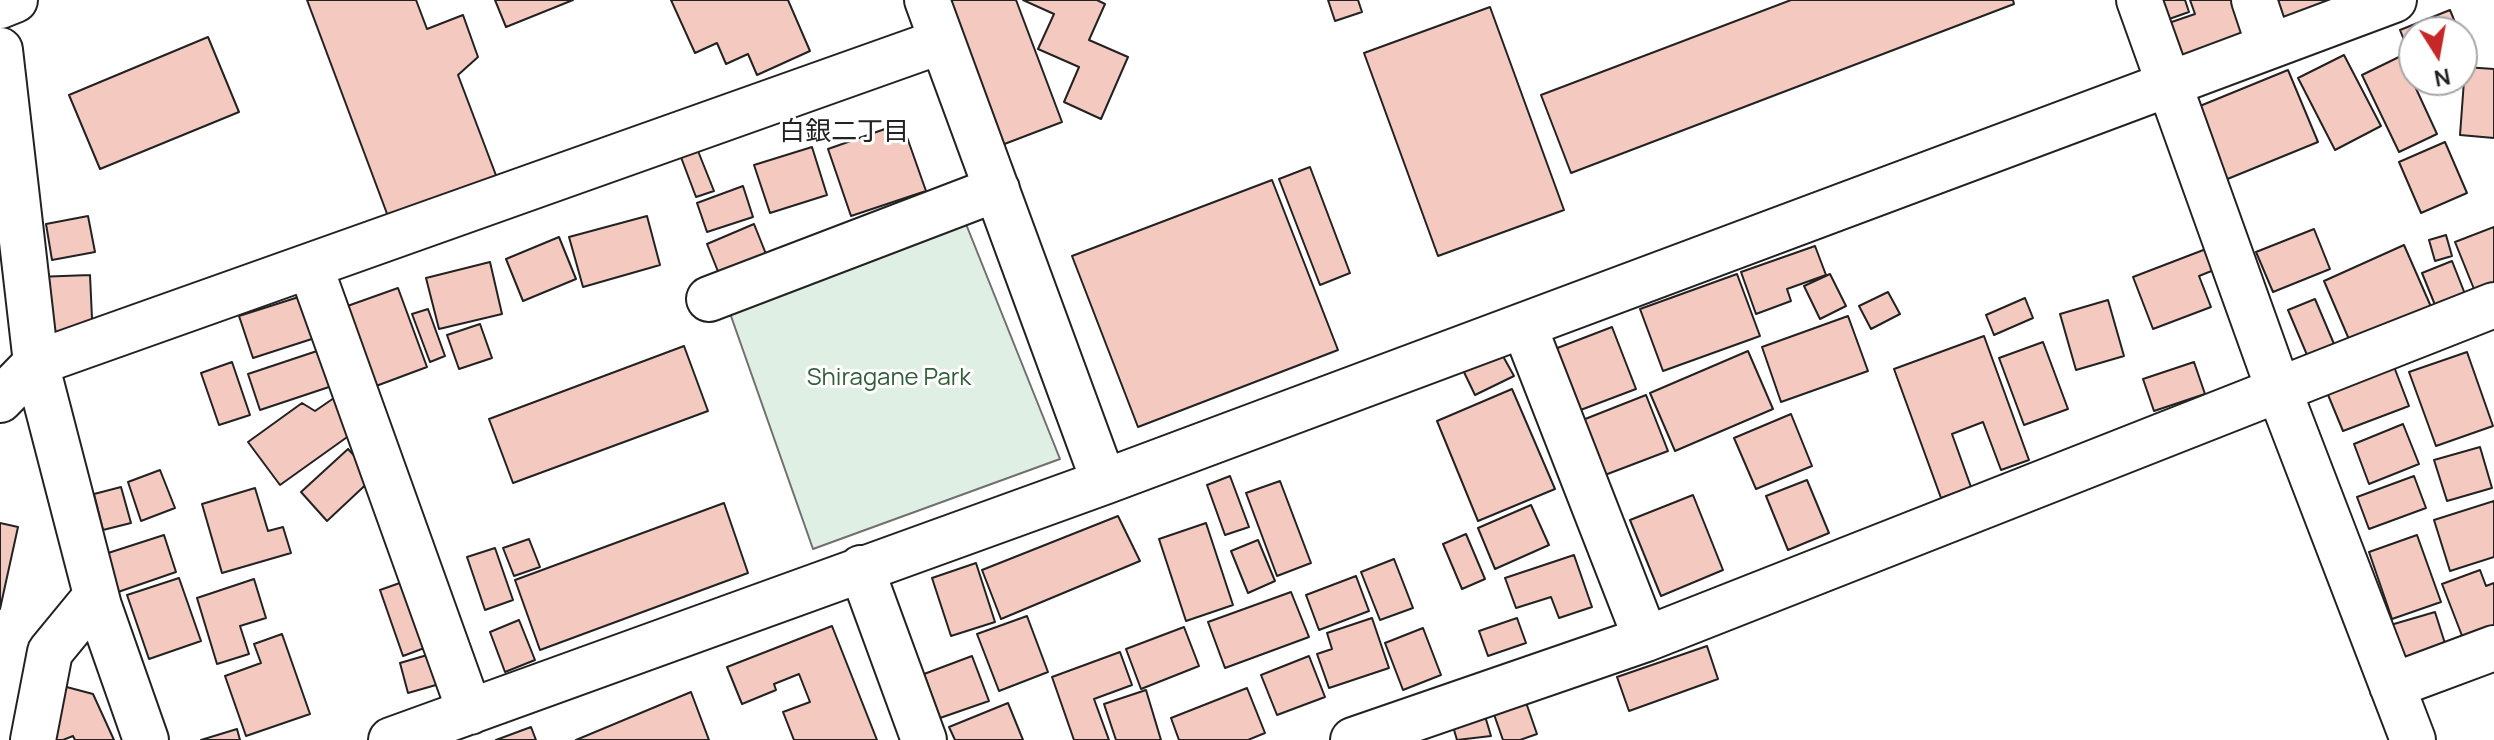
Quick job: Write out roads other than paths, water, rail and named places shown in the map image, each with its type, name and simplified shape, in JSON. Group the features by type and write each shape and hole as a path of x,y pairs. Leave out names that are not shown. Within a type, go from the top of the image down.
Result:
{"street":[{"path":"0,6 15,0"},
{"path":"927,0 1104,482"},
{"path":"2139,0 2278,388 2413,740"},
{"path":"2254,0 2269,45"},
{"path":"391,740 1104,482 2394,0"},
{"path":"0,400 36,363 942,41"},
{"path":"0,57 36,363 96,596 146,740"},
{"path":"709,299 997,189"},
{"path":"310,266 470,712"},
{"path":"1353,740 1646,639 2494,305"},
{"path":"1524,326 1646,639"},
{"path":"861,568 924,740"},
{"path":"33,740 50,652 96,596"},
{"path":"2392,686 2494,648"}],"district":[{"name":"白銀二丁目","path":"844,133"}],"park label":[{"name":"Shiragane Park","path":"889,378"}]}
